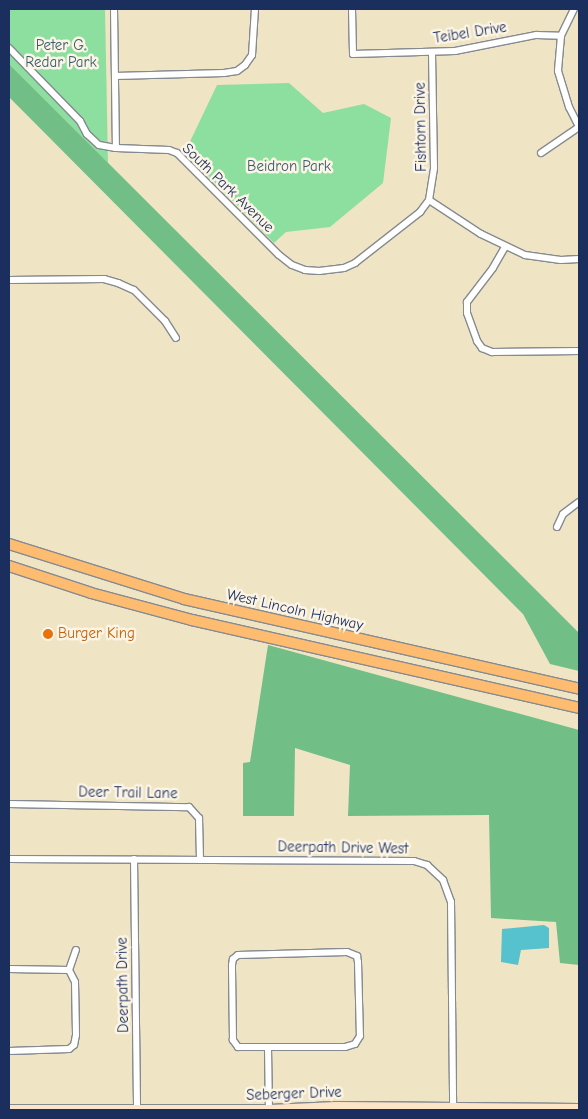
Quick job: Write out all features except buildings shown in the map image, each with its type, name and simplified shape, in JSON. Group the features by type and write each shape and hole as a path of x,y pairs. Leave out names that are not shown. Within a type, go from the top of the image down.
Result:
{"main road":[{"name":"West Lincoln Highway","path":"9,544 184,599 579,689"},
{"path":"9,566 91,593 192,620 579,708"}],"street":[{"path":"114,9 116,148"},
{"path":"115,76 224,74 237,71 245,65 252,55 254,48 255,9"},
{"name":"Teibel Drive","path":"352,9 353,54 432,52 479,48 536,35 561,36"},
{"path":"541,153 579,127 561,86 558,58 561,36 574,9"},
{"name":"South Park Avenue","path":"9,48 80,121 93,140 100,146 169,150 177,153 279,255 292,265 305,270 331,270 355,263 420,212 429,200"},
{"name":"Fishtorn Drive","path":"429,200 434,168 432,52"},
{"path":"429,200 505,247 525,255 541,258 579,259"},
{"path":"505,247 493,268 467,302 467,313 474,335 482,348 492,352 579,351"},
{"path":"9,280 104,279 118,283 134,290 165,321 176,338"},
{"path":"557,527 563,514 579,502"},
{"name":"Deer Trail Lane","path":"9,804 189,807 199,818 200,860"},
{"name":"Deerpath Drive West","path":"9,859 414,861 427,865 436,872 448,889 451,902 453,1107"},
{"name":"Deerpath Drive","path":"134,859 137,1110"},
{"path":"69,970 76,950"},
{"path":"346,952 357,956 360,1036 355,1044 345,1047 268,1048 238,1047 233,1040 233,960 238,955 346,952"},
{"path":"9,969 69,970 74,975 76,982 76,1035 74,1045 69,1049 58,1051 9,1052"},
{"path":"268,1048 269,1109"},
{"name":"Seberger Drive","path":"9,1109 269,1109 336,1106 579,1108"}],"green space":[{"name":"Peter G. Redar Park","path":"9,9 105,9 108,163 9,64"},
{"path":"9,64 579,633 579,671 550,664 523,614 9,97"},
{"name":"Beidron Park","path":"289,83 323,113 364,104 391,118 383,183 330,227 286,232 274,243 185,152 217,85"},
{"path":"268,645 579,730 579,965 560,963 556,922 491,918 489,815 348,816 350,765 295,748 294,816 243,816 243,763 250,762"}],"water":[{"path":"544,925 549,928 549,948 521,950 518,965 501,962 502,929"}],"place":[{"name":"Burger King","path":"48,634"}]}
